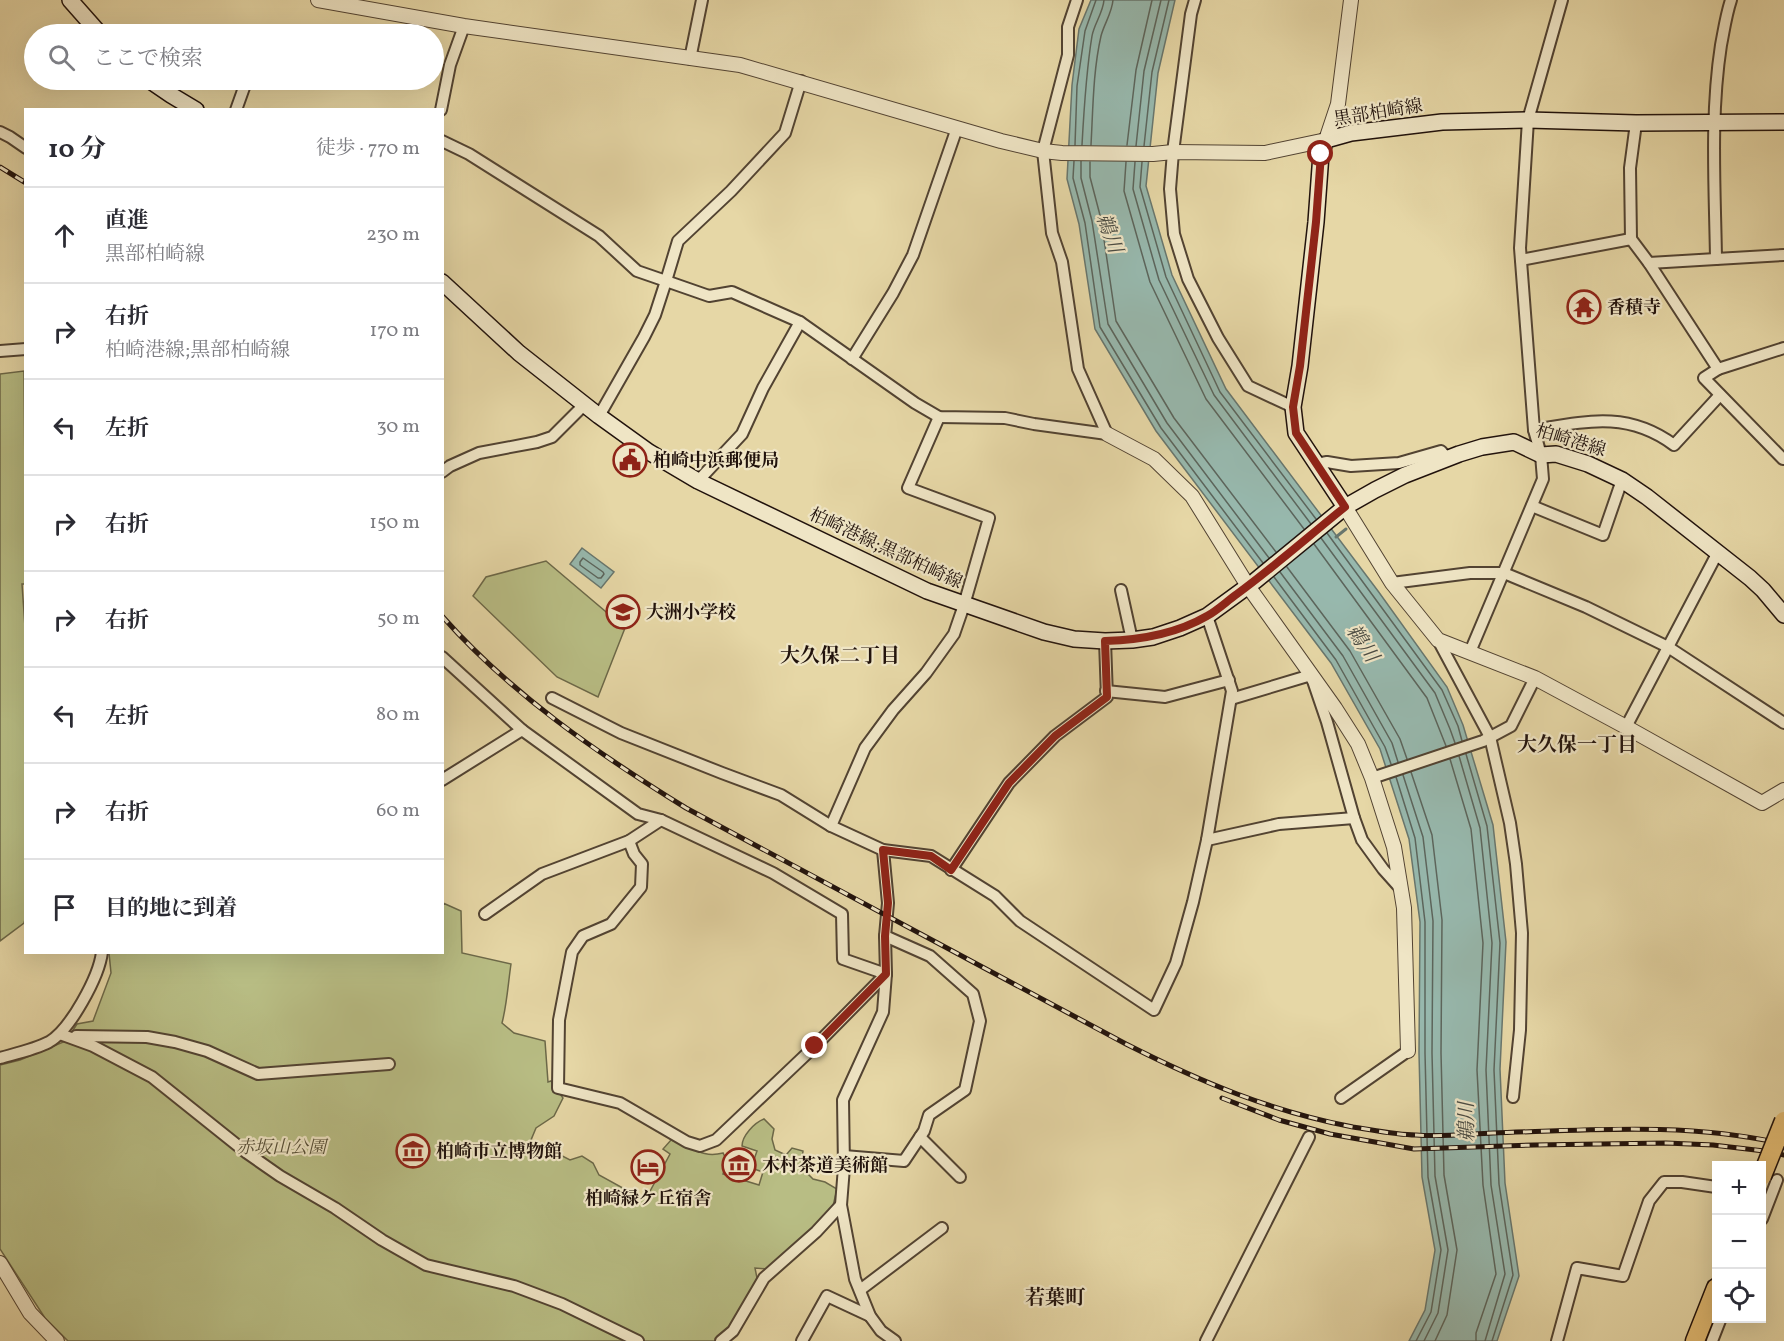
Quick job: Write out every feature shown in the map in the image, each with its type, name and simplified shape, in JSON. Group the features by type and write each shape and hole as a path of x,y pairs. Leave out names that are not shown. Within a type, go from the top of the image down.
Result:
{"highway":[{"path":"1774,1179 1784,1121"},
{"path":"1695,1341 1712,1298"}],"main road":[{"path":"70,0 91,24"},
{"path":"164,90 193,108"},
{"name":"黒部柏崎線","path":"1339,511 1316,464 1296,433 1293,407 1300,366 1316,222 1321,154 1326,140 1351,133 1442,122 1528,120 1636,123 1784,122"},
{"name":"柏崎港線;黒部柏崎線","path":"444,284 519,352 584,405 650,452 698,481 927,591 1044,633 1074,639 1105,641 1153,637 1180,628 1207,616 1251,584 1339,511"},
{"name":"柏崎港線","path":"1339,511 1405,475 1446,458 1482,447 1514,442 1541,455 1556,453 1588,464 1622,480 1718,552 1763,590 1784,615"}],"street":[{"path":"318,0 464,26 740,65 1043,151 1153,154 1173,152 1265,153 1326,140 1338,104 1351,0"},
{"path":"690,59 702,0"},
{"path":"1077,0 1068,27 1068,55 1043,151 1052,233 1062,262 1078,369 1107,434"},
{"path":"1195,0 1191,14 1173,152 1170,189 1174,234 1188,279 1218,338 1248,386 1293,407"},
{"path":"1470,652 1543,479 1541,455 1534,430 1520,249 1528,120 1562,0"},
{"path":"1716,259 1714,123 1718,67 1731,0"},
{"path":"441,108 450,65 464,26"},
{"path":"599,416 655,315 678,241 731,191 785,133 801,81"},
{"path":"237,108 243,90"},
{"path":"1636,123 1629,168 1631,239 1718,369"},
{"path":"852,359 893,293 913,255 957,128"},
{"path":"0,132 24,147"},
{"path":"444,142 469,154 599,236 637,271 709,296 732,292 800,322 915,403 939,417 1005,418 1107,434 1154,459 1192,496 1358,744 1376,777 1394,847 1404,908 1408,1051 1341,1098"},
{"path":"1521,260 1631,239"},
{"path":"1649,263 1784,255"},
{"path":"698,481 742,434 763,388 800,322"},
{"path":"1783,459 1704,378 1718,369 1784,348"},
{"path":"0,351 24,349"},
{"path":"1534,430 1576,423 1634,424 1659,434 1674,445 1720,395"},
{"path":"444,470 479,453 552,437 584,405"},
{"path":"831,826 865,748 892,710 926,673 954,634 989,518 908,488 939,417"},
{"path":"1316,464 1327,462 1351,466 1399,463 1441,451 1446,458"},
{"path":"1532,506 1603,535 1622,480"},
{"path":"1339,511 1438,640 1487,739 1510,823 1522,933 1520,1030 1514,1097"},
{"path":"1626,727 1718,552"},
{"path":"1392,583 1470,573 1504,573 1586,607 1668,647 1784,723"},
{"path":"1121,590 1132,640"},
{"path":"552,698 621,733 782,795 831,826 883,850 931,856 995,896 1020,921 1154,1010 1176,963 1193,902 1207,840 1231,699 1232,691 1229,680 1207,616"},
{"path":"1438,640 1535,678 1762,802 1784,790"},
{"path":"951,870 1009,783 1055,736 1107,697 1105,641"},
{"path":"444,659 522,730 638,814 661,820 773,873 842,914 843,959 886,974"},
{"path":"1231,699 1311,675"},
{"path":"1311,675 1362,840 1400,888"},
{"path":"1376,777 1487,739 1511,726 1535,678"},
{"path":"1106,691 1165,697 1229,680"},
{"path":"444,779 522,730"},
{"path":"1207,840 1279,824 1354,818"},
{"path":"485,914 542,874 629,841 661,820"},
{"path":"629,841 634,854 642,864 640,887 611,924 583,936 572,952 559,1020 558,1089 620,1104 687,1142 700,1146 716,1140 815,1046 886,974"},
{"path":"883,850 888,903 883,1012 843,1100 844,1156 841,1205 855,1278 878,1336 896,1341"},
{"path":"844,1156 904,1161 920,1137 929,1115 965,1090 980,1021 973,994 930,956 885,936"},
{"path":"0,1058 48,1043 60,1034 73,1017 100,965 102,954"},
{"path":"60,1034 84,1037 147,1037 175,1042 207,1051 258,1074 389,1064"},
{"path":"60,1034 93,1046 152,1077 247,1153 280,1176 335,1208 382,1240 426,1264 514,1286 562,1304 638,1341"},
{"path":"920,1137 960,1177"},
{"path":"1206,1341 1309,1137"},
{"path":"1762,1215 1774,1179"},
{"path":"1557,1341 1577,1268 1623,1276 1649,1201 1664,1182 1712,1186"},
{"path":"721,1341 733,1331 764,1278 816,1232 841,1205"},
{"path":"860,1290 942,1228"},
{"path":"0,1263 30,1313 57,1341"},
{"path":"802,1341 827,1296 870,1316"},
{"path":"1712,1341 1719,1323"}],"green space":[{"path":"24,371 24,584 22,584 24,612 24,923 0,941 0,374"},
{"path":"546,561 625,628 598,697 557,677 473,596 486,577"},
{"name":"赤坂山公園","path":"444,903 461,911 462,953 511,964 502,1023 514,1033 545,1041 548,1082 551,1081 563,1098 554,1116 536,1128 531,1140 570,1160 582,1156 593,1163 599,1175 639,1197 644,1197 649,1193 670,1154 663,1149 671,1140 702,1153 723,1153 727,1161 723,1174 759,1185 763,1172 751,1168 757,1151 742,1146 749,1130 764,1119 774,1129 772,1139 775,1150 786,1155 792,1148 803,1151 801,1167 813,1179 825,1182 837,1189 833,1206 824,1223 767,1269 755,1268 757,1278 745,1303 736,1319 716,1341 68,1341 45,1318 0,1249 0,1065 20,1060 66,1041 77,1024 93,1021 111,973 109,954 444,954"}],"water":[{"name":"鵜川","path":"1091,0 1175,0 1158,73 1146,186 1172,275 1226,389 1447,687 1463,725 1493,825 1506,942 1500,1069 1505,1183 1519,1276 1497,1341 1409,1341 1425,1310 1435,1250 1422,1177 1419,1053 1420,922 1409,839 1380,749 1331,663 1156,431 1095,329 1079,224 1067,179 1072,85 1079,29"},
{"path":"582,548 614,572 601,588 570,564"}],"waterway":[{"path":"1336,537 1346,529"}],"railway":[{"path":"0,167 24,182"},
{"path":"444,618 526,697 588,744 686,808 1126,1044 1181,1071 1236,1094 1293,1113 1353,1127 1400,1134 1445,1136 1639,1129 1712,1133 1784,1144"},
{"path":"1222,1098 1279,1120 1330,1134 1414,1149 1666,1143 1713,1145 1784,1155"}],"place":[{"name":"香積寺","path":"1584,307"},
{"name":"柏崎中浜郵便局","path":"630,460"},
{"name":"大洲小学校","path":"623,612"},
{"name":"柏崎市立博物館","path":"413,1151"},
{"name":"木村茶道美術館","path":"739,1165"},
{"name":"柏崎緑ケ丘宿舎","path":"648,1167"}],"district":[{"name":"大久保二丁目","path":"840,655"},
{"name":"大久保一丁目","path":"1577,744"},
{"name":"若葉町","path":"1055,1297"}],"route":[{"path":"815,1046 886,974 885,936 888,903 883,850 931,856 951,870 1009,783 1055,736 1107,697 1105,641 1153,637 1207,616 1255,581 1345,507 1296,433 1293,407 1300,366 1316,222 1321,154"}]}
